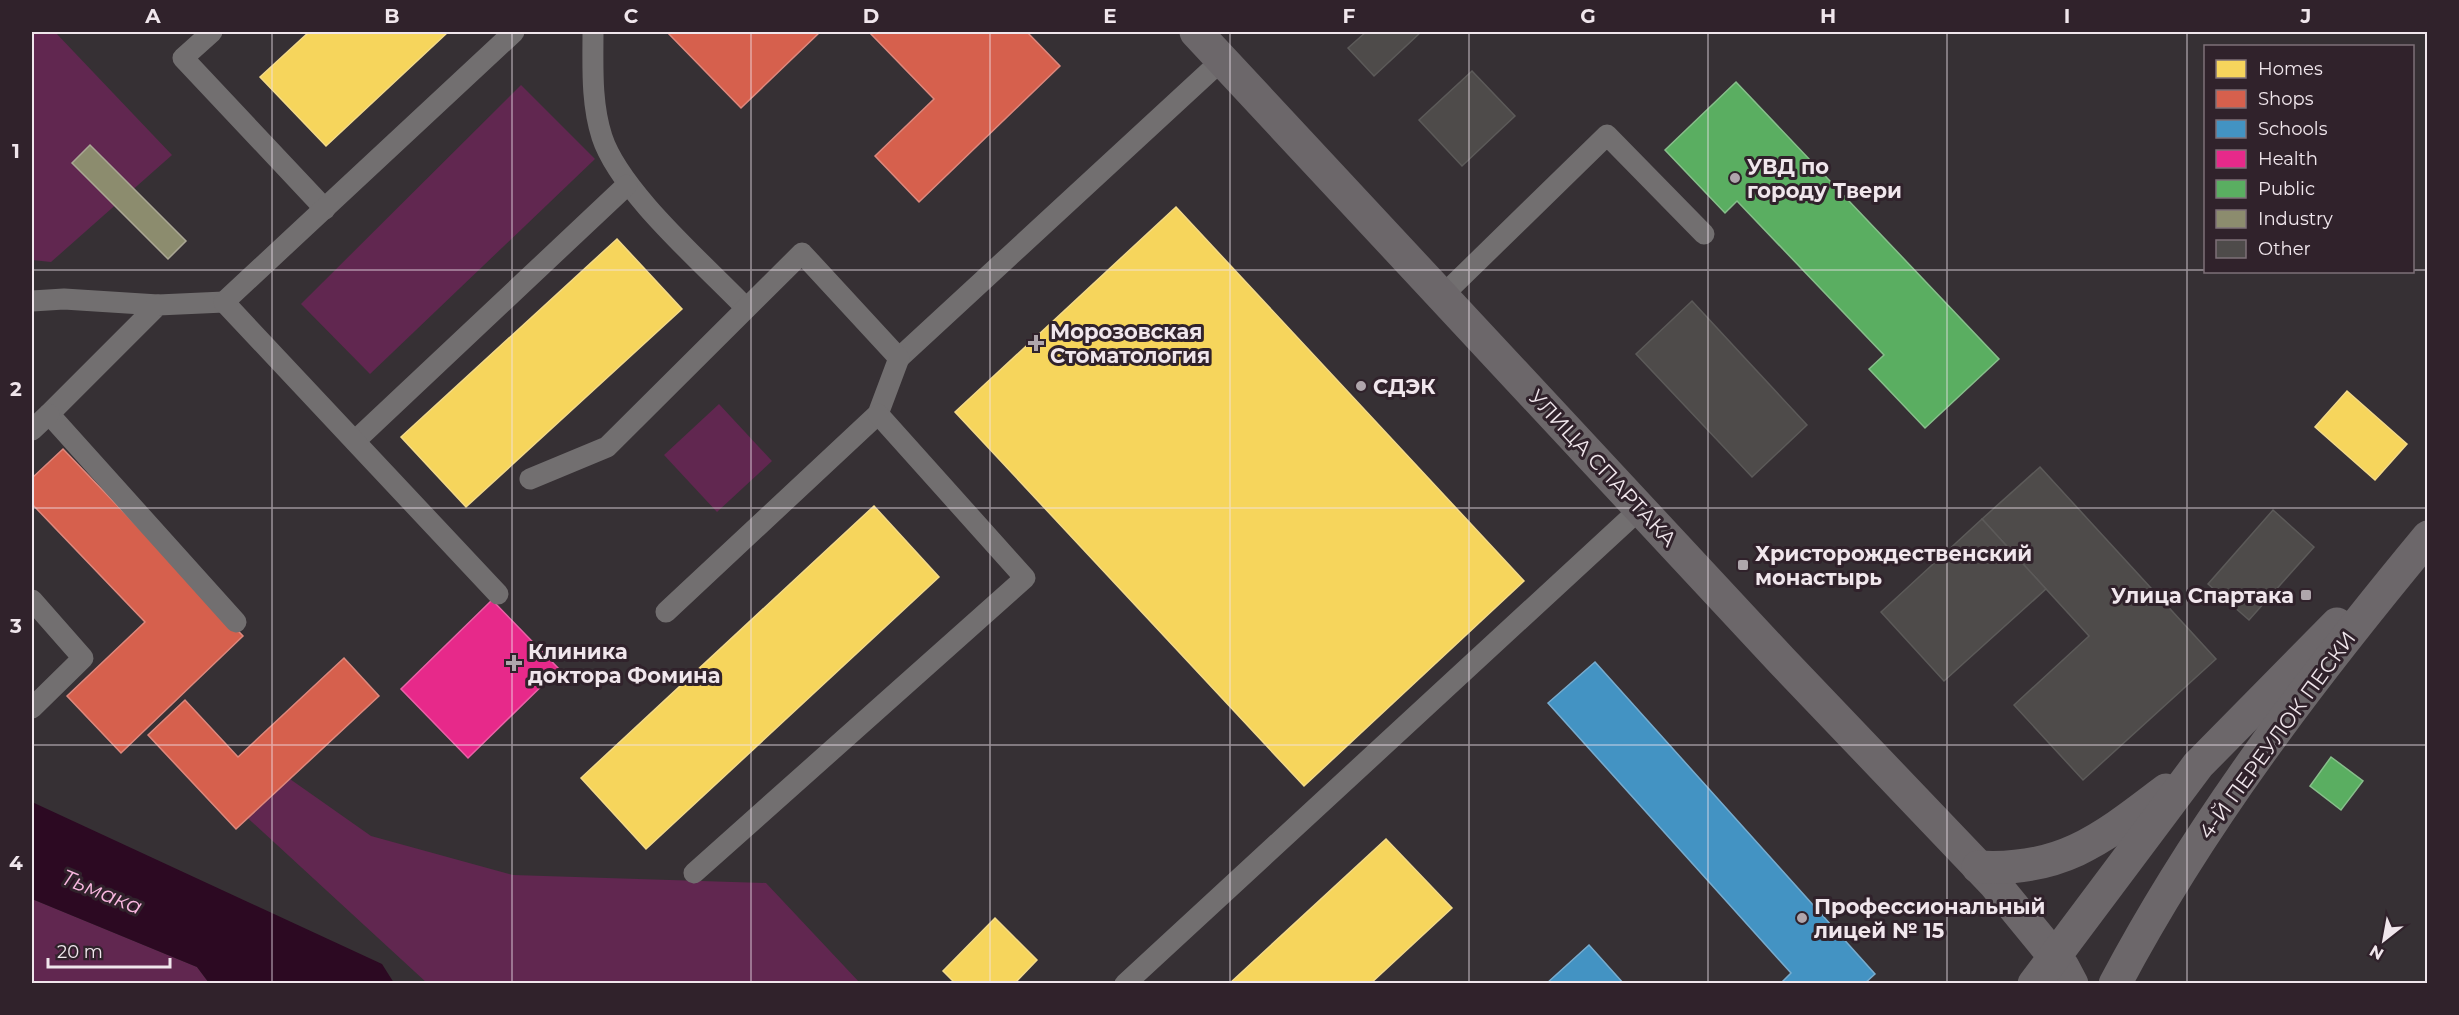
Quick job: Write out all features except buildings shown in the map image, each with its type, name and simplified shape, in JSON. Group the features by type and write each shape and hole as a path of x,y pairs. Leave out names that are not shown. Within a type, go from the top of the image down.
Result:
{"main road":[{"name":"УЛИЦА СПАРТАКА","path":"1196,32 1978,867 2011,903 2054,957 2072,984"},
{"name":"4-Й ПЕРЕУЛОК ПЕСКИ","path":"2115,984 2224,802 2366,611 2427,537"},
{"name":"4-Й ПЕРЕУЛОК ПЕСКИ","path":"2034,984 2198,765 2334,625 2366,611"},
{"name":"4-Й ПЕРЕУЛОК ПЕСКИ","path":"1978,867 2004,868 2036,865 2082,850 2106,836 2198,765"},
{"name":"УЛИЦА СПАРТАКА","path":"2011,903 2027,942 2027,984"}],"lane":[{"path":"212,32 183,58 325,208"},
{"path":"32,301 64,299 158,305 224,302 514,32"},
{"path":"593,32 594,97 602,138 627,185 746,308"},
{"path":"666,612 878,414 899,357 1222,60"},
{"path":"1442,296 1607,135 1704,234"},
{"path":"355,441 627,185"},
{"path":"530,479 607,447 802,253 899,357"},
{"path":"224,302 498,594"},
{"path":"32,430 158,305"},
{"path":"49,414 236,622"},
{"path":"694,873 1025,578 878,414"},
{"path":"1125,984 1641,508"},
{"path":"32,600 83,658 32,708"}],"shaded area":[{"path":"32,32 55,32 172,155 51,262 32,260"},
{"path":"521,85 595,159 370,374 301,304"},
{"path":"719,404 772,461 717,512 664,455"},
{"path":"280,772 371,836 513,875 766,883 860,983 427,983 239,810"},
{"path":"32,899 197,967 209,983 32,983"}],"water":[{"name":"Тьмака","path":"32,802 382,964 394,983 209,983 197,967 32,899"}],"place":[{"name":"УВД по городу Твери","path":"1735,178"},
{"name":"Морозовская Стоматология","path":"1036,343"},
{"name":"СДЭК","path":"1361,386"},
{"name":"Христорождественский монастырь","path":"1743,565"},
{"name":"Улица Спартака","path":"2306,595"},
{"name":"Клиника доктора Фомина","path":"514,663"},
{"name":"Профессиональный лицей № 15","path":"1802,918"}]}
